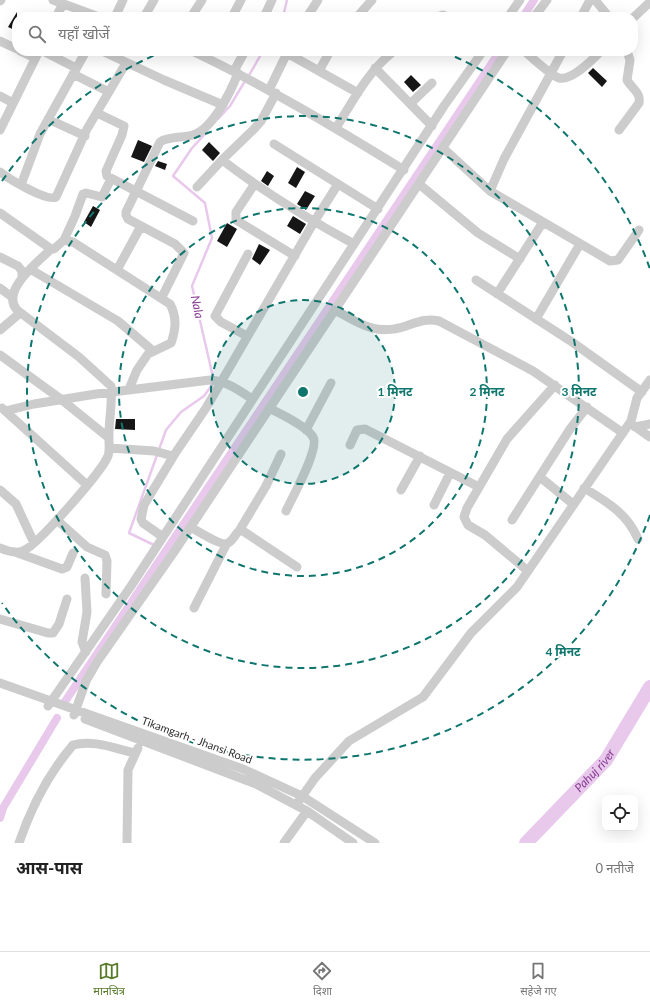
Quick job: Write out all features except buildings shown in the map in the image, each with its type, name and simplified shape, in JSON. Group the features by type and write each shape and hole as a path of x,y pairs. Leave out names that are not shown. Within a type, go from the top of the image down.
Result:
{"street":[{"path":"53,0 85,12"},
{"path":"117,12 123,0"},
{"path":"147,12 154,0"},
{"path":"194,12 202,0"},
{"path":"235,12 241,0"},
{"path":"266,12 272,0"},
{"path":"310,12 318,0"},
{"path":"361,12 372,0"},
{"path":"512,12 520,0"},
{"path":"538,12 547,0"},
{"path":"584,12 590,0"},
{"path":"595,0 605,12"},
{"path":"638,13 650,2"},
{"path":"59,12 63,4"},
{"path":"1,44 12,47"},
{"path":"0,130 36,56"},
{"path":"51,56 109,92"},
{"path":"21,185 34,148 83,56"},
{"path":"112,56 223,105"},
{"path":"212,56 238,73 336,128 404,170"},
{"path":"162,298 184,253 174,244 141,226 126,215 135,191 160,142 199,132 223,105 238,73 243,56"},
{"path":"197,187 261,120 286,56"},
{"path":"294,56 358,93"},
{"path":"318,71 327,56"},
{"path":"336,128 375,68 388,56"},
{"path":"53,705 86,652 161,540 252,399 480,56"},
{"path":"72,712 86,681 97,662 190,527 504,56"},
{"path":"530,56 558,77 569,77 592,61 596,56"},
{"path":"490,191 504,159 560,56"},
{"path":"619,130 639,103 640,98 639,94 627,80 630,60 629,56"},
{"path":"0,172 21,185 52,199 56,197 96,113 126,63"},
{"path":"375,68 432,126"},
{"path":"410,104 432,83"},
{"path":"0,96 13,103"},
{"path":"96,113 124,126 122,135 106,174 135,191 192,220"},
{"path":"48,120 84,136"},
{"path":"274,144 378,209"},
{"path":"443,148 490,191 610,261 618,260 639,230"},
{"path":"222,160 254,185 314,222 354,244"},
{"path":"16,552 25,550 34,543 57,520 105,461 109,448 108,421 112,392 111,386 106,380 20,313 14,307 12,297 22,277 51,249 54,249 64,240 83,194 86,193 102,197 111,178"},
{"path":"161,540 142,523 141,519 146,500 173,456 206,408 216,380 247,336 338,184"},
{"path":"419,184 478,233 520,259"},
{"path":"254,185 236,212 236,220 295,256"},
{"path":"0,213 51,249"},
{"path":"498,294 543,222"},
{"path":"117,270 141,226"},
{"path":"64,240 73,242 162,298 170,304 173,310 175,331 171,343 164,348 153,351 142,360 129,389"},
{"path":"536,319 580,244"},
{"path":"247,336 221,322 215,316 248,254"},
{"path":"0,257 18,266 22,271 22,277"},
{"path":"30,269 118,321 153,351"},
{"path":"476,280 572,342 642,392"},
{"path":"0,288 12,297"},
{"path":"335,310 368,328 376,330 393,329 430,319 439,321 526,367 555,385 623,433"},
{"path":"0,330 20,313"},
{"path":"0,355 62,400 108,438"},
{"path":"2,409 129,389 216,380 252,399"},
{"path":"296,805 315,778 349,740 423,697 471,633 517,587 623,433 632,425 638,398 650,380"},
{"path":"306,430 331,383"},
{"path":"528,571 485,535 472,528 465,522 464,516 467,508 507,439 555,385"},
{"path":"512,520 570,429 587,407"},
{"path":"269,408 306,430 313,436 315,442 314,448 286,511"},
{"path":"2,409 87,485"},
{"path":"632,425 650,424"},
{"path":"632,425 650,437"},
{"path":"350,445 357,430 365,429 479,487"},
{"path":"109,448 158,452 173,456"},
{"path":"194,608 226,545 239,531 266,486 281,454"},
{"path":"401,490 420,456"},
{"path":"434,505 450,472"},
{"path":"540,477 573,504"},
{"path":"584,488 611,504 621,512 634,530 638,539"},
{"path":"0,490 16,504 34,543"},
{"path":"57,520 87,547 105,555 107,562 106,594"},
{"path":"190,527 219,543 226,545"},
{"path":"239,531 247,533 297,567"},
{"path":"0,548 16,552 62,569 67,567 73,553"},
{"path":"85,578 86,616 82,642 86,652"},
{"path":"0,619 48,633 53,633 59,624 67,599"},
{"path":"0,684 141,741 256,784 307,811 353,843"},
{"path":"0,690 53,705"},
{"name":"Tikamgarh - Jhansi Road","path":"72,712 243,769 302,796 375,843"},
{"path":"127,843 128,770 141,741"},
{"path":"19,843 26,822 42,790 73,744 85,743 100,745 136,753"},
{"path":"284,843 307,811"}],"waterway":[{"name":"Nala","path":"284,12 287,0"},
{"path":"526,12 534,0"},
{"name":"Nala","path":"248,77 260,56"},
{"path":"64,703 497,56"},
{"name":"Nala","path":"218,119 230,106 245,81"},
{"name":"Nala","path":"207,132 192,148 173,176 205,203 212,238 192,286 213,377"},
{"name":"Nala","path":"154,545 129,533 166,430 181,412 204,396 214,382"},
{"name":"Pahuj river","path":"526,843 606,760 650,687"},
{"path":"0,818 3,808 57,718"}]}
